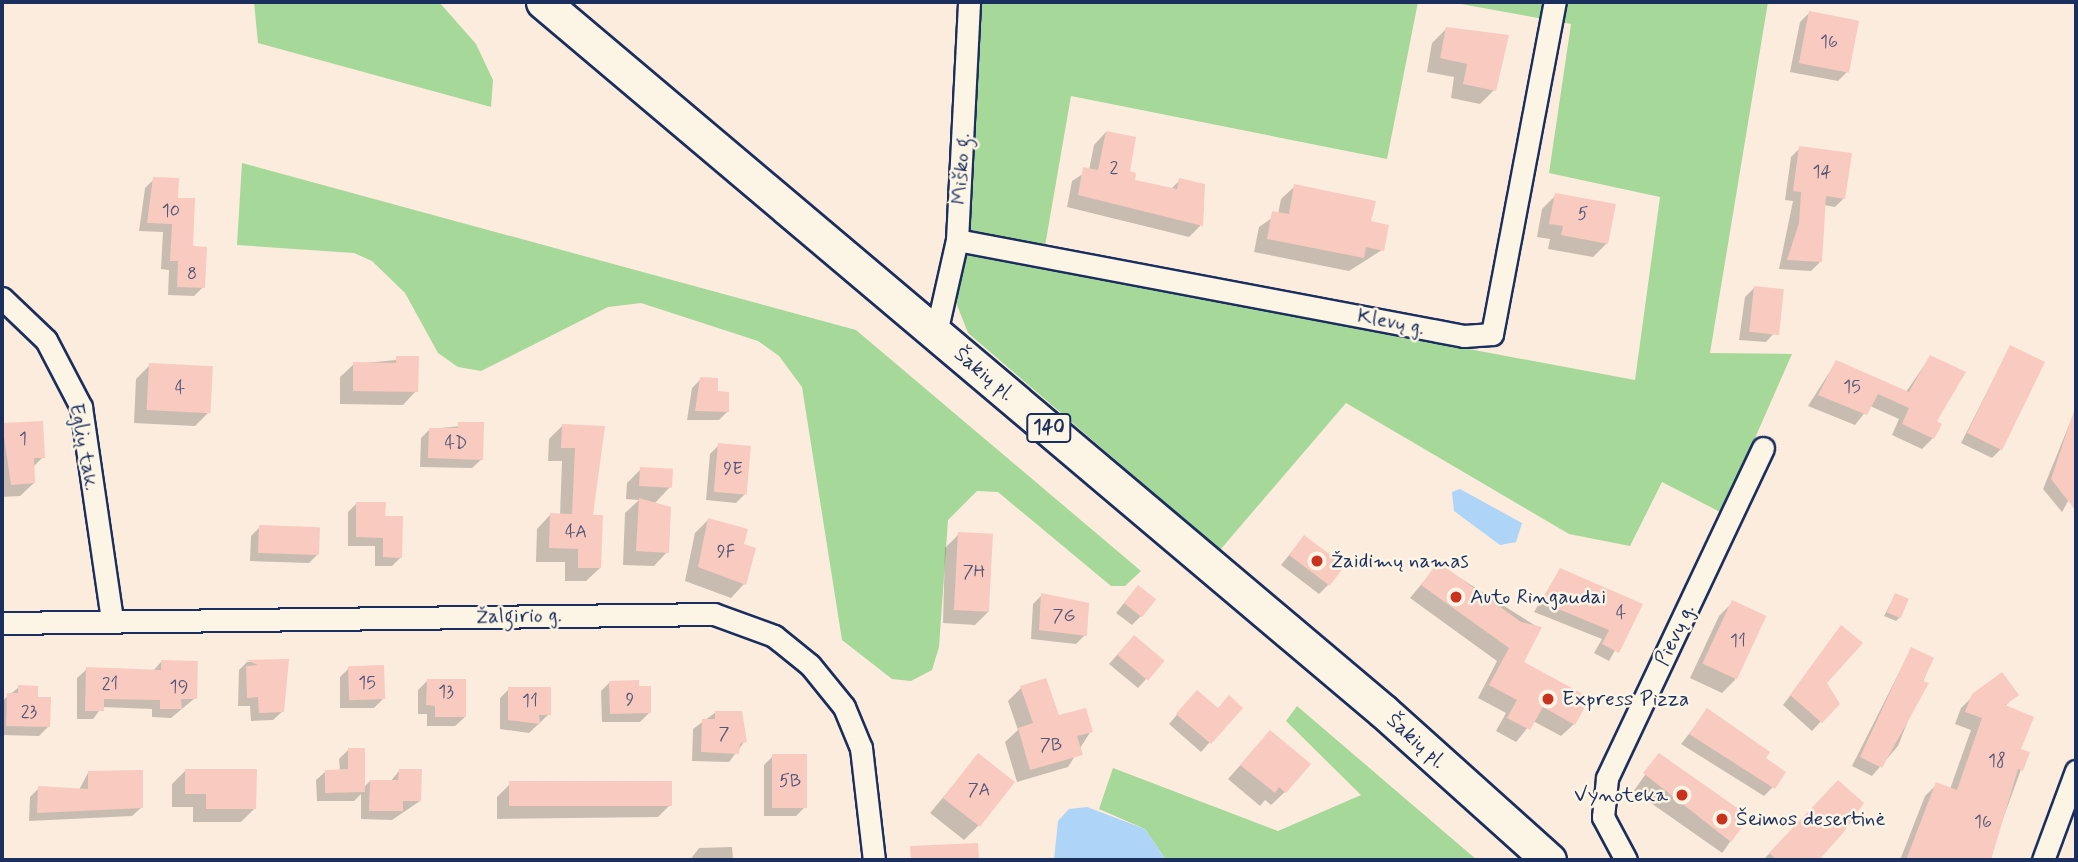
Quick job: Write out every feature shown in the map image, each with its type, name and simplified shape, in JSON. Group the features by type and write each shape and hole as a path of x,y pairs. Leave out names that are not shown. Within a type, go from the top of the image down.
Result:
{"main road":[{"name":"Šakių pl.","path":"543,2 936,333 1549,860"}],"street":[{"name":"Miško g.","path":"936,333 957,240 969,2"},
{"name":"Klevų g.","path":"957,240 1464,336 1492,334 1555,2"},
{"name":"Eglių tak.","path":"2,298 46,340 81,407 112,620"},
{"name":"Pievų g.","path":"1626,860 1603,817 1607,778 1763,447"},
{"name":"Žalgirio g.","path":"2,623 714,614 774,636 810,665 844,707 861,748 874,860"},
{"path":"2043,860 2076,771"}],"green space":[{"path":"254,2 439,2 476,44 493,80 491,107 258,43"},
{"path":"981,2 1418,2 1387,159 1071,96 1041,269 1635,380 1660,197 1549,173 1571,24 1450,2 1768,2 1710,353 1792,354 1722,513 1662,482 1630,546 1569,534 1346,403 1220,550 968,333 957,305"},
{"path":"242,163 856,330 1141,571 1125,586 1111,586 998,492 977,491 948,520 939,647 932,670 911,681 892,679 842,640 802,387 779,356 758,341 641,303 608,307 481,371 458,367 438,353 405,293 372,261 354,253 237,245"},
{"path":"1297,706 1477,860 1166,860 1145,829 1099,809 1113,768 1278,831 1361,795 1286,721"}],"water":[{"path":"1460,489 1522,523 1516,542 1500,545 1454,511 1452,492"},
{"path":"1087,807 1145,829 1166,860 1054,860 1058,821 1069,809"}],"building":[{"path":"1809,11 1859,21 1849,73 1799,63"},
{"path":"1446,27 1509,35 1496,91 1463,84 1467,64 1440,58"},
{"path":"1106,131 1136,137 1130,171 1136,173 1135,180 1177,189 1179,178 1205,184 1203,226 1078,195 1083,167 1098,170"},
{"path":"1799,146 1852,153 1845,199 1826,196 1822,262 1787,260 1799,223 1801,192 1793,191"},
{"path":"153,177 179,178 178,198 195,198 193,246 207,247 205,288 177,287 178,261 170,261 172,224 147,223"},
{"path":"1294,184 1376,201 1371,221 1389,225 1384,251 1366,247 1364,258 1267,239 1272,211 1289,214"},
{"path":"1555,193 1616,204 1608,244 1561,235 1563,226 1549,224"},
{"path":"1754,286 1784,289 1779,335 1749,332"},
{"path":"2010,345 2045,362 2002,450 1967,433"},
{"path":"1930,355 1966,372 1937,421 1942,424 1934,439 1902,424 1909,408 1878,394 1867,415 1818,395 1836,360 1909,392"},
{"path":"396,356 419,356 418,392 353,391 353,362 396,363"},
{"path":"149,363 213,366 210,413 147,410"},
{"path":"700,377 718,378 718,391 729,392 729,412 695,411"},
{"path":"2076,411 2076,511 2051,479"},
{"path":"43,421 45,458 34,458 35,483 11,485 2,423"},
{"path":"458,422 484,422 483,460 428,458 429,428 458,428"},
{"path":"562,424 605,426 593,515 603,515 601,568 578,568 578,549 549,548 550,513 572,514 575,448 561,448"},
{"path":"718,443 751,446 747,495 714,492"},
{"path":"640,467 673,469 672,488 639,486"},
{"path":"639,498 671,507 669,553 636,551"},
{"path":"356,502 386,502 385,516 403,516 402,558 383,557 383,538 356,537"},
{"path":"708,518 748,529 744,544 756,548 746,585 698,567"},
{"path":"259,525 320,527 319,555 258,553"},
{"path":"958,532 993,534 989,612 954,610"},
{"name":"Žaidimų namas","path":"1304,535 1345,566 1330,586 1289,555"},
{"path":"1438,562 1521,622 1542,627 1524,662 1590,698 1575,725 1543,707 1530,730 1507,718 1517,700 1489,685 1509,648 1421,585"},
{"path":"1560,568 1643,604 1619,653 1602,644 1609,630 1541,602"},
{"path":"1138,585 1156,599 1142,617 1124,603"},
{"path":"1041,593 1089,603 1087,636 1039,630"},
{"path":"1895,593 1909,599 1901,618 1887,612"},
{"path":"1732,600 1766,616 1737,680 1702,663"},
{"path":"1841,625 1863,643 1827,683 1840,704 1822,723 1790,695"},
{"path":"1134,635 1165,661 1148,681 1117,655"},
{"path":"1911,647 1934,658 1923,681 1929,683 1882,768 1860,757"},
{"path":"289,659 284,712 259,713 258,697 247,698 246,666 258,665 246,660"},
{"path":"161,660 198,661 197,699 181,699 182,709 160,709 160,700 104,699 104,711 85,711 86,667 161,670"},
{"path":"384,665 385,699 349,700 348,666"},
{"path":"2002,672 2019,695 2005,705 2034,717 2021,749 2030,752 2023,771 2018,769 1991,860 1906,860 1936,782 1957,790 1982,718 1965,712 1972,694"},
{"path":"1046,678 1059,715 1086,708 1093,732 1077,736 1083,755 1030,770 1018,728 1033,723 1020,686"},
{"path":"427,679 466,679 466,717 435,717 435,706 426,705"},
{"path":"639,680 639,686 651,686 651,713 610,714 609,681"},
{"path":"18,685 38,686 38,697 51,697 50,727 6,726 7,693 18,693"},
{"path":"508,687 551,687 551,715 539,715 540,724 508,720"},
{"path":"1197,690 1218,708 1229,695 1243,708 1211,744 1176,714"},
{"path":"1707,708 1770,752 1766,758 1786,772 1775,789 1689,734"},
{"path":"715,711 742,711 747,742 740,744 739,754 701,752 702,719 715,719"},
{"path":"1270,730 1311,764 1286,793 1279,787 1275,793 1240,765"},
{"path":"348,748 365,748 365,792 325,793 325,770 348,769"},
{"path":"978,753 1015,782 980,827 943,798"},
{"path":"1659,753 1750,817 1731,842 1643,773"},
{"path":"772,754 807,754 807,808 772,808"},
{"path":"185,769 257,769 256,809 206,809 206,794 185,794"},
{"path":"399,769 422,769 421,801 403,801 403,811 369,811 370,780 398,780"},
{"path":"143,770 143,808 37,813 38,786 88,789 88,771"},
{"path":"1838,780 1864,803 1843,833 1819,860 1777,860 1769,853"},
{"path":"509,781 672,781 672,806 509,806"},
{"path":"978,843 979,860 911,860 910,846"}],"place":[{"name":"Žaidimų namas","path":"1317,561"},
{"name":"Auto Ringaudai","path":"1456,597"},
{"name":"Express Pizza","path":"1548,699"},
{"name":"Vynoteka","path":"1682,795"},
{"name":"Šeimos desertinė","path":"1722,819"}]}
